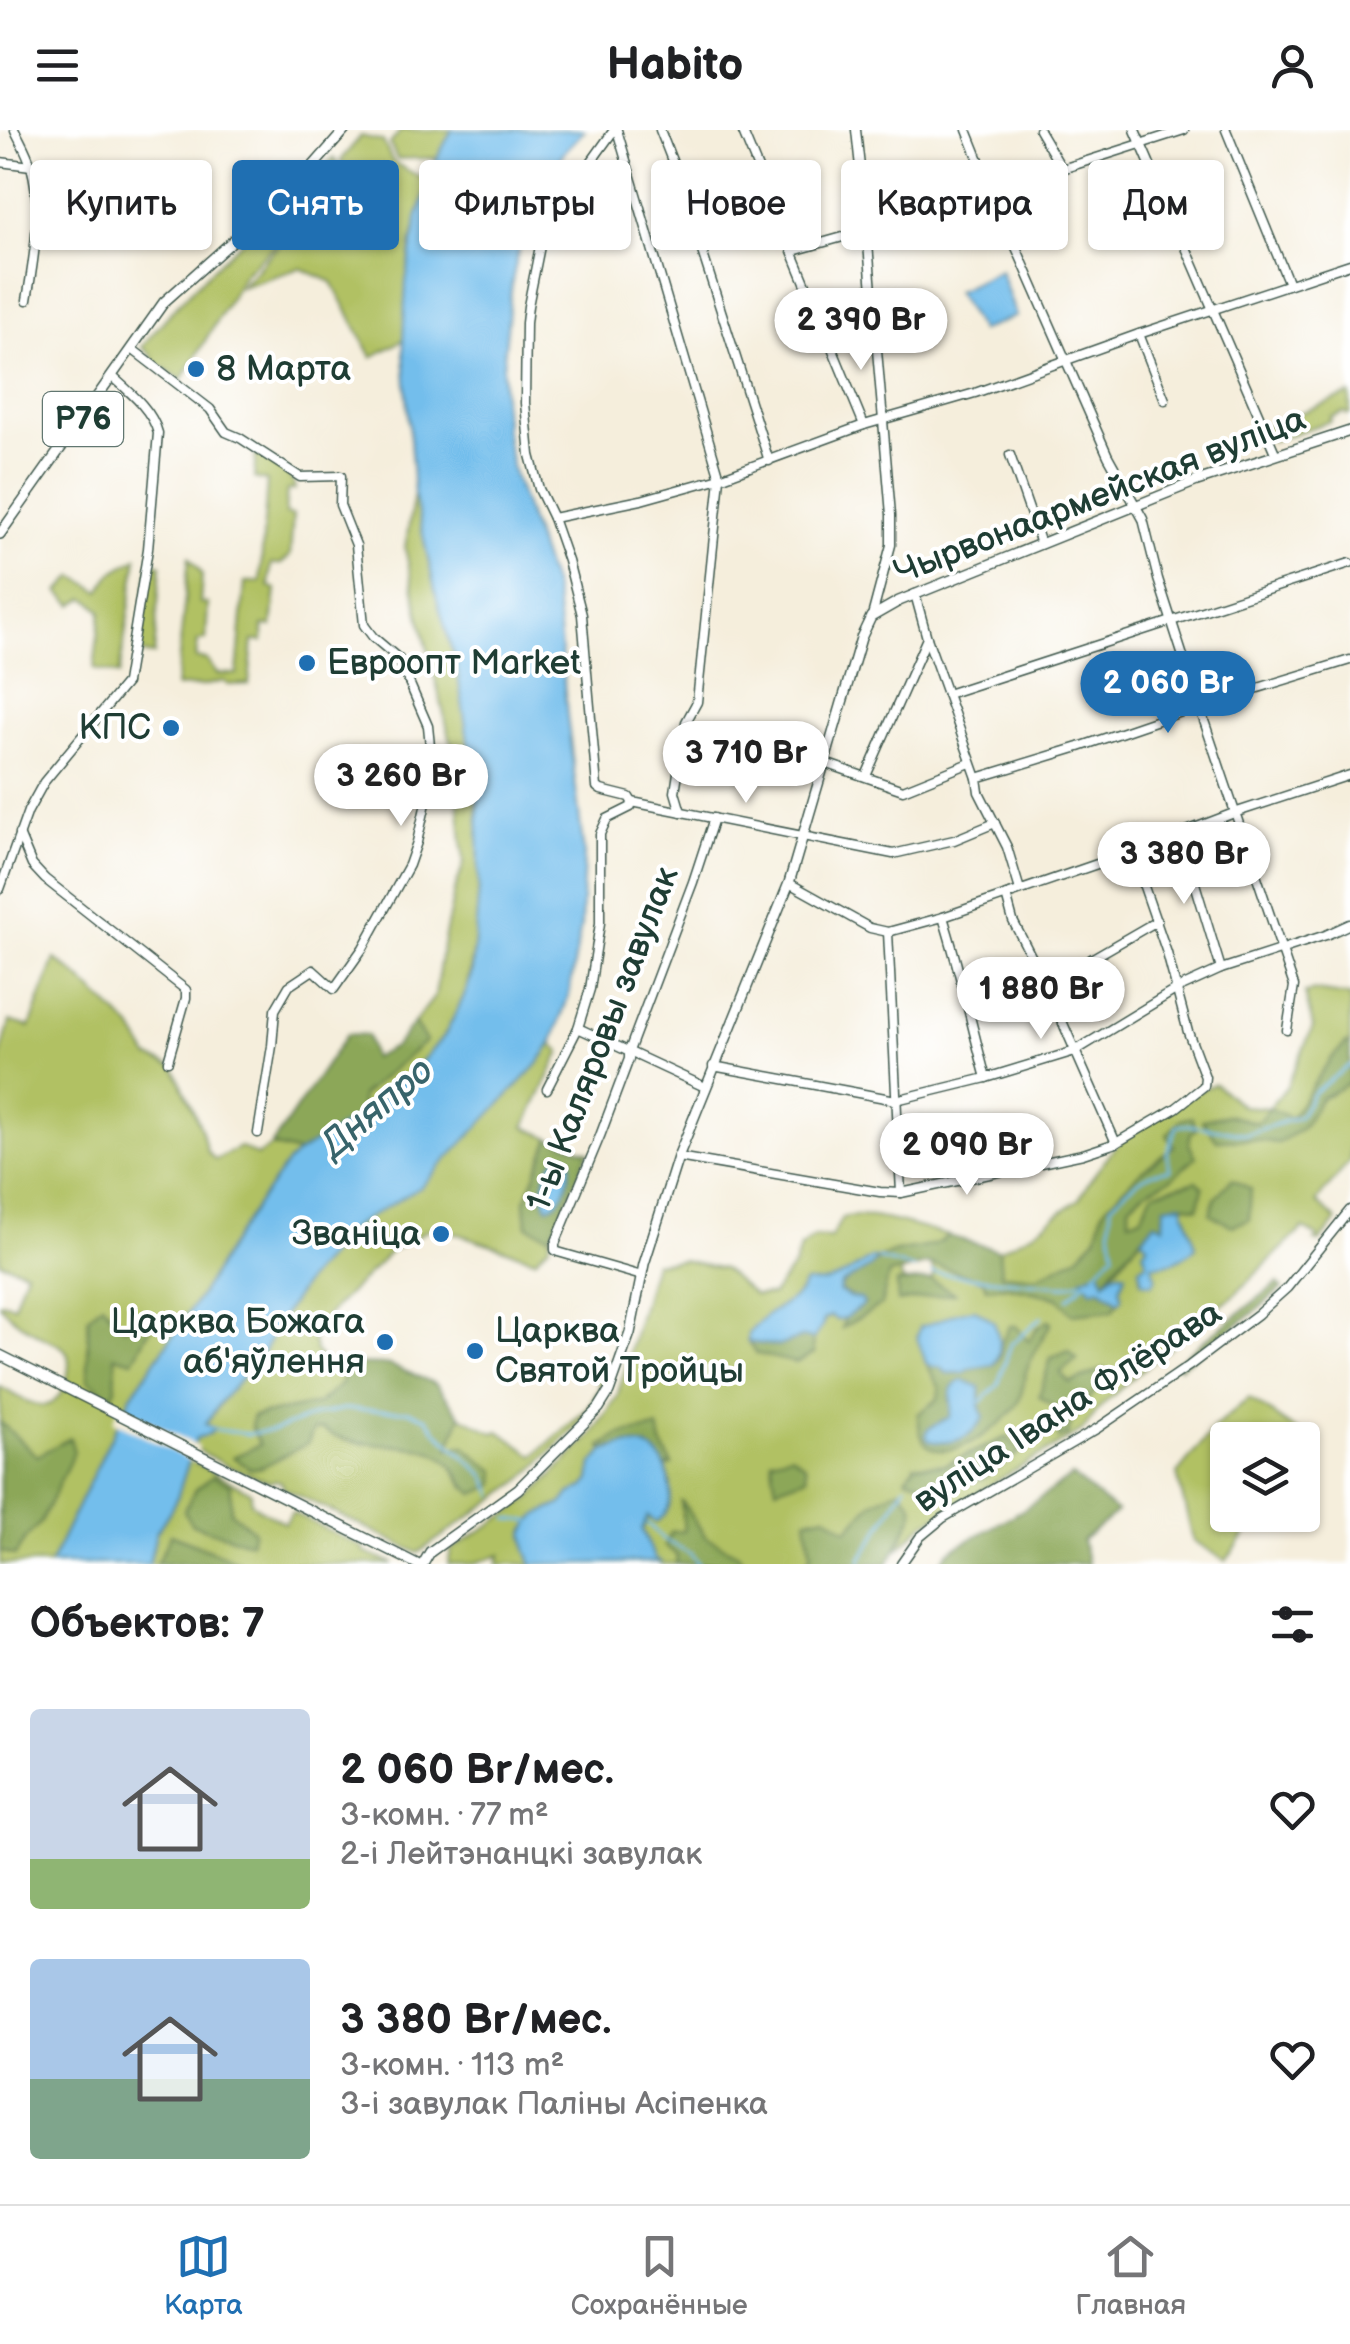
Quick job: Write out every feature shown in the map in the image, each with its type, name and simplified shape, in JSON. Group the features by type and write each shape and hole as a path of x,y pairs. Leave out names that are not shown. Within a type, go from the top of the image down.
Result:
{"main road":[{"name":"Р76","path":"0,534 164,302 300,180 345,130"},
{"name":"Чырвонаармейская вуліца","path":"872,617 915,594 1209,476 1350,432"},
{"path":"0,1354 420,1564 430,1552 518,1489 609,1392 637,1308 642,1276 678,1157 789,884 862,638 872,617"}],"street":[{"path":"14,130 30,164"},
{"path":"616,130 720,478 698,702 686,722 675,792 681,812"},
{"path":"616,130 576,182 540,246 528,306 526,428 539,490 568,560 582,615 597,787 629,797 632,802 893,854 954,840 995,824"},
{"path":"660,130 769,461"},
{"path":"742,130 864,425"},
{"path":"856,130 859,160"},
{"path":"967,130 979,160"},
{"path":"1039,130 1057,160"},
{"path":"1135,130 1276,455"},
{"path":"1068,167 1184,130"},
{"path":"1226,130 1290,284"},
{"path":"0,162 30,166"},
{"path":"792,252 841,239"},
{"path":"26,300 34,250"},
{"path":"869,250 891,515 891,545 872,617"},
{"path":"1016,250 1108,456 1142,519 1234,814 1294,986 1287,1030"},
{"path":"553,518 720,478 864,425 975,393 1350,264"},
{"path":"1139,334 1165,400"},
{"path":"132,349 210,409 226,432 300,477 341,476 340,505 356,546 364,625 399,659 428,726 426,803 409,865 363,948 334,989 313,970 289,986 275,1010 258,1133"},
{"path":"0,889 28,811 44,782 126,683 148,549 158,434 147,411 113,377"},
{"path":"1010,454 1042,544"},
{"path":"947,694 1350,563"},
{"path":"915,594 979,792 1007,847 1020,890"},
{"path":"866,776 927,638"},
{"path":"976,778 1350,660"},
{"path":"825,763 903,790 970,763"},
{"path":"789,884 870,928 888,932 943,917 1350,775"},
{"path":"547,1089 578,1028 590,989 600,923 600,834 607,819 631,807 632,802"},
{"name":"1-ы Каляровы завулак","path":"642,1276 555,1250 629,1059 714,818"},
{"path":"19,834 32,866 44,879 186,990 168,1062"},
{"path":"1180,834 1222,969"},
{"path":"678,1157 901,1193 1116,1144 1194,1096 1204,1086 1204,1077 1132,852"},
{"path":"1006,895 1013,920 1116,1144"},
{"path":"943,917 986,1078"},
{"path":"1046,985 1157,921"},
{"path":"713,1066 896,1100 1075,1051 1177,990 1222,969 1350,924"},
{"path":"888,932 901,1193"},
{"path":"578,1028 705,1087"},
{"name":"вуліца Івана Флёрава","path":"901,1564 920,1537 943,1518 1098,1428 1258,1314 1287,1288 1350,1210"}],"green space":[{"path":"401,130 452,130 437,158 397,159 390,144"},
{"path":"361,136 383,141 392,160 341,160"},
{"path":"399,165 419,176 419,216 411,243 403,340 372,357 332,282 300,268 241,287 274,250 399,250"},
{"path":"233,250 269,250 244,274 182,380 152,360 142,347"},
{"path":"1350,394 1350,414 1330,417 1331,421 1271,441 1265,426"},
{"path":"256,453 287,473 295,490 287,490 285,514 293,515 290,556 281,564 271,564 269,586 276,589 272,626 263,626 263,641 253,641 249,684 228,685 223,681 176,687 189,557 202,574 200,603 208,604 206,640 198,641 196,658 207,660 217,674 237,674 245,582 260,582 267,481 254,478"},
{"path":"414,494 457,668 474,776 481,860 475,943 466,992 445,1035 415,1069 362,1114 360,1096 425,1041 414,1023 435,996 454,893 464,863 454,754 405,548"},
{"path":"137,558 119,675 94,669 101,611 85,598 73,605 59,592 74,576 100,591 112,573"},
{"path":"150,562 161,565 154,655 138,653"},
{"path":"55,959 132,1028 149,1057 174,1067 207,1151 215,1160 240,1147 257,1156 271,1146 298,1153 258,1203 131,1396 50,1564 0,1564 0,1387 31,1403 50,1404 60,1395 69,1370 62,1347 21,1323 0,1305 14,1305 26,1271 0,1262 0,1058 10,1021 30,1027"},
{"path":"1305,993 1350,996 1350,1044 1346,1043 1291,1118 1269,1109 1257,1123 1228,1115 1203,1120 1217,1140 1278,1143 1302,1128 1321,1098 1350,1083 1350,1161 1316,1202 1337,1220 1320,1242 1303,1228 1232,1297 1102,1405 1082,1431 924,1524 896,1551 913,1515 913,1505 872,1503 847,1531 826,1515 804,1564 745,1564 738,1554 706,1538 682,1503 684,1531 676,1564 661,1564 642,1530 648,1515 669,1507 671,1482 665,1466 672,1464 658,1429 619,1435 602,1446 605,1451 592,1465 590,1480 584,1487 551,1508 533,1564 497,1564 501,1555 471,1564 448,1564 451,1550 527,1501 592,1435 617,1397 654,1263 683,1260 723,1269 754,1295 772,1295 795,1264 800,1248 814,1237 831,1238 842,1218 880,1218 949,1236 932,1247 871,1258 826,1284 805,1283 795,1296 748,1334 814,1353 813,1339 824,1320 832,1316 837,1320 845,1318 843,1326 888,1274 901,1271 907,1284 953,1292 931,1280 931,1264 983,1280 987,1288 1005,1286 1113,1310 1122,1298 1121,1272 1110,1275 1142,1238 1149,1244 1147,1263 1139,1268 1141,1282 1151,1284 1156,1278 1151,1265 1196,1246 1182,1203 1198,1208 1203,1188 1129,1221 1129,1205 1144,1192 1172,1178 1188,1144 1192,1117 1175,1145 1103,1210 1097,1236 1078,1256 1037,1277 1000,1274 999,1250 1032,1233 1079,1199 1123,1137 1201,1089 1215,1084 1242,1106 1269,1108 1287,1086 1313,1027","holes":["1051,1358 1076,1360 1059,1373 1070,1383 1104,1369 1110,1375 1073,1416 1068,1435 1058,1429 1063,1414","1007,1437 943,1489 915,1465 944,1465"]},
{"path":"414,1023 426,1041 361,1096 362,1114 298,1153 271,1146 347,1034 367,1035 373,1058 395,1046"},
{"path":"1347,1043 1350,1083 1321,1098 1302,1128 1278,1143 1217,1140 1202,1120 1228,1115 1257,1123 1269,1108 1291,1118 1331,1058"},
{"path":"552,1044 561,1051 525,1127 550,1138 525,1201 527,1226 551,1236 549,1245 535,1259 431,1228 390,1252 312,1333 315,1351 326,1364 344,1364 341,1384 319,1404 253,1416 251,1426 260,1445 234,1457 323,1429 351,1441 435,1453 449,1463 465,1487 481,1461 465,1446 449,1448 461,1416 494,1433 499,1431 534,1456 586,1410 600,1388 597,1380 601,1367 611,1363 599,1397 580,1424 523,1479 418,1553 284,1488 281,1482 270,1482 227,1466 193,1447 196,1438 214,1429 205,1425 343,1235 391,1203 495,1109"},
{"path":"1192,1117 1196,1129 1189,1144 1196,1157 1172,1178 1144,1192 1129,1205 1129,1220 1141,1217 1152,1193 1197,1181 1203,1188 1198,1208 1182,1203 1165,1206 1164,1227 1155,1223 1114,1267 1100,1288 1118,1301 1113,1310 1072,1314 1057,1297 1005,1286 987,1288 983,1280 931,1264 889,1274 881,1305 842,1328 845,1318 864,1304 839,1290 841,1287 892,1253 929,1246 949,1236 999,1250 1001,1274 1037,1277 1078,1256 1096,1237 1103,1210 1136,1176 1174,1146 1167,1135 1180,1120"},
{"path":"550,1138 589,1152 551,1236 527,1226 525,1201"},
{"path":"1232,1179 1251,1189 1249,1220 1232,1226 1210,1214 1215,1198"},
{"path":"931,1280 954,1293 898,1302 897,1283"},
{"path":"1278,1283 1282,1288 1257,1310 1180,1367 1175,1363"},
{"path":"102,1304 124,1327 150,1315 155,1319 133,1361 115,1356 116,1389 111,1397 88,1380 88,1317"},
{"path":"1051,1323 1028,1366 1020,1399 1012,1412 990,1431 962,1446 948,1450 926,1444 918,1414 937,1400 940,1389 926,1363 940,1366 947,1373 993,1365 1010,1326 1016,1326 1029,1341 1037,1328","holes":["980,1387 980,1409 928,1429 950,1417 950,1399"]},
{"path":"804,1337 813,1339 814,1353 796,1363 757,1354 748,1342 778,1346"},
{"path":"1069,1351 1077,1359 1060,1373 1070,1383 1104,1369 1110,1375 1073,1416 1068,1435 1059,1439 1063,1414 1039,1396 1051,1358"},
{"path":"344,1364 390,1365 436,1384 461,1416 449,1448 465,1446 496,1471 495,1485 474,1494 448,1461 432,1452 350,1441 323,1429 313,1430 308,1443 262,1467 250,1469 233,1457 260,1445 251,1426 253,1416 318,1404 341,1384"},
{"path":"1249,1398 1284,1422 1221,1422"},
{"path":"0,1422 37,1456 70,1438 74,1452 41,1522 15,1556 0,1551"},
{"path":"658,1428 672,1465 665,1466 654,1451 612,1447 605,1451 602,1447 619,1435"},
{"path":"1210,1433 1210,1532 1247,1532 1226,1561 1193,1540 1177,1474"},
{"path":"1008,1437 1020,1452 983,1479 943,1489 906,1478 915,1465 944,1465"},
{"path":"791,1454 805,1465 807,1477 776,1488 771,1459"},
{"path":"189,1460 251,1492 251,1502 285,1523 292,1512 394,1564 149,1564 156,1533 176,1501"},
{"path":"213,1476 231,1485 231,1512 254,1531 250,1543 191,1524 184,1511 196,1489"},
{"path":"1072,1476 1117,1512 1082,1540 1088,1564 940,1564 948,1552 1024,1509"},
{"path":"900,1488 913,1505 913,1515 888,1564 804,1564 811,1555 806,1519 826,1515 847,1530 872,1503"},
{"path":"681,1500 706,1537 738,1554 745,1564 676,1564 677,1555 665,1546 671,1532 684,1531"},
{"path":"171,1534 239,1562 156,1564"}],"water":[{"path":"452,130 585,130 559,160 437,158"},
{"name":"Дняпро","path":"419,212 419,250 519,250 503,367 503,403 514,475 557,608 584,854 581,925 569,994 552,1044 537,1065 421,1187 343,1235 306,1281 261,1356 205,1424 215,1429 196,1438 176,1501 156,1533 149,1564 50,1564 131,1396 258,1203 298,1153 362,1114 415,1069 445,1035 472,972 479,888 478,805 457,668 414,494 403,340 406,281"},
{"path":"1000,270 1016,316 980,331 956,292"},
{"path":"566,1154 571,1160 566,1188 559,1200 548,1207 544,1194 547,1174 557,1156"},
{"path":"1182,1203 1196,1246 1176,1261 1152,1265 1156,1278 1152,1284 1142,1282 1139,1268 1147,1263 1143,1251 1148,1244 1142,1238 1155,1223 1164,1226 1165,1206"},
{"path":"871,1258 878,1258 841,1284 839,1291 861,1299 864,1304 845,1318 824,1319 813,1339 804,1337 778,1346 748,1342 748,1334 769,1313 795,1296 805,1283 833,1280"},
{"path":"1100,1270 1105,1282 1114,1273 1126,1273 1120,1288 1122,1299 1118,1301 1101,1288 1092,1290 1082,1278"},
{"path":"975,1309 994,1322 999,1349 993,1365 947,1373 926,1363 917,1337 920,1327"},
{"path":"963,1380 980,1387 984,1417 961,1439 929,1441 928,1429 950,1417 951,1392"},
{"path":"624,1445 652,1449 666,1468 671,1489 668,1509 655,1522 648,1516 642,1530 655,1559 662,1562 533,1564 524,1534 530,1522 584,1487 590,1480 592,1465 605,1451"}],"pier":[{"path":"120,1406 199,1446 194,1463 113,1421"}],"waterway":[{"path":"1095,1273 1114,1253 1111,1205 1145,1177 1170,1170 1167,1152 1177,1126 1246,1134 1299,1117 1314,1092 1350,1065"},
{"path":"879,1259 915,1269"},
{"path":"932,1273 1063,1286 1083,1281"},
{"path":"1068,1298 1086,1282"},
{"path":"981,1402 998,1385 1011,1344 1042,1317"},
{"path":"212,1429 248,1434 344,1409 409,1411 427,1418 485,1476 494,1495"},
{"path":"861,1564 906,1485"},
{"path":"508,1519 531,1521"},
{"path":"647,1523 663,1539 690,1553 699,1564"}],"place":[{"name":"8 Марта","path":"196,369"},
{"name":"Евроопт Market","path":"307,663"},
{"name":"КПС","path":"171,728"},
{"name":"Званіца","path":"441,1234"},
{"name":"Царква Божага аб'яўлення","path":"385,1342"},
{"name":"Царква Святой Тройцы","path":"475,1351"}]}
